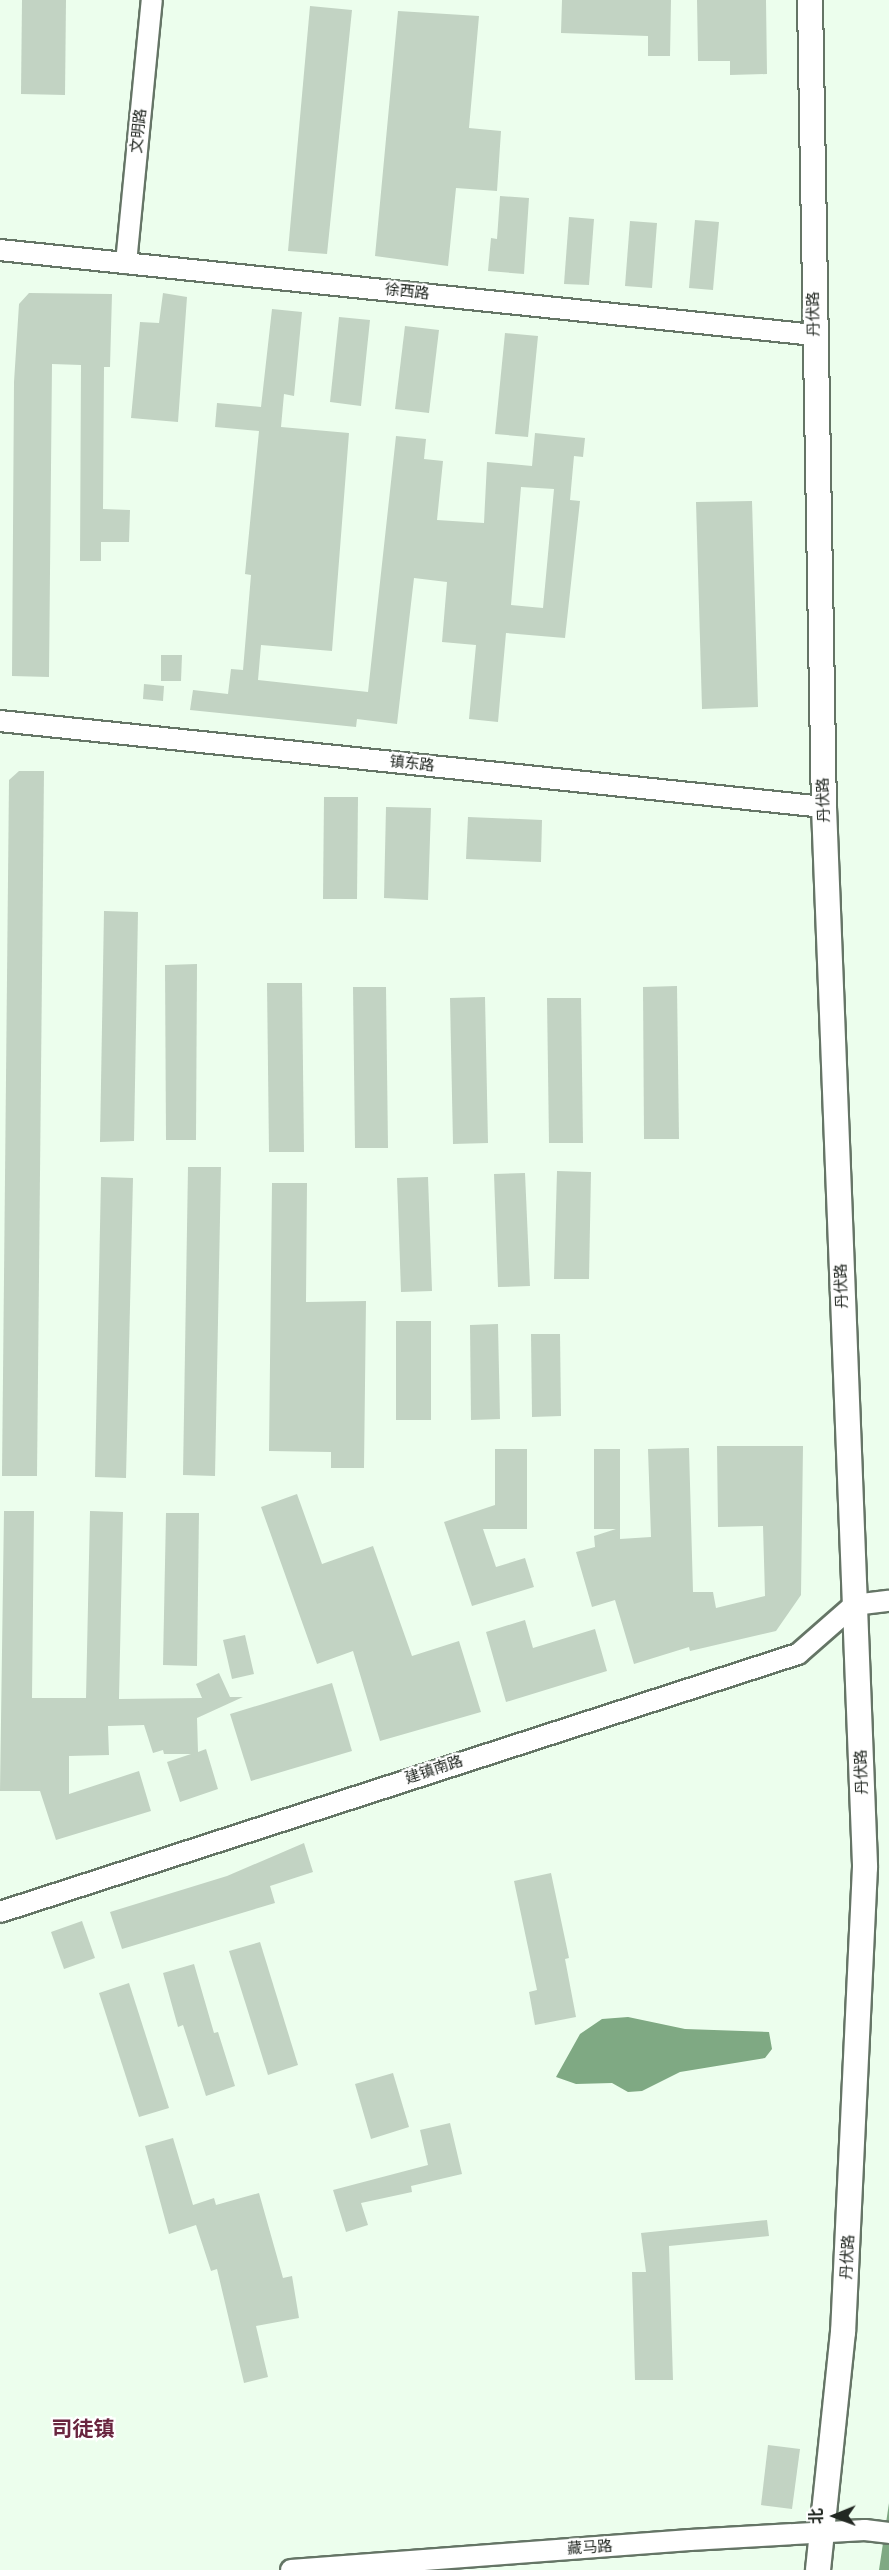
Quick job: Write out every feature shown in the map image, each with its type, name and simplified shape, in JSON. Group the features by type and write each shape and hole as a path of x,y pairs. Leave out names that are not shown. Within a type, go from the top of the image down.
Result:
{"main road":[{"name":"丹伏路","path":"810,0 814,335 824,807 865,1879 844,2320 824,2534 818,2570"}],"street":[{"name":"文明路","path":"126,263 152,0"},
{"name":"徐西路","path":"0,250 814,335"},
{"name":"镇东路","path":"0,721 824,807"},
{"path":"854,1605 889,1602"},
{"name":"建镇南路","path":"0,1912 798,1654 854,1605"},
{"name":"藏马路","path":"291,2570 865,2530 889,2533"}],"shaded area":[{"path":"628,2017 685,2029 769,2032 772,2049 765,2058 680,2072 642,2091 628,2092 612,2083 576,2084 556,2077 580,2034 602,2019"},
{"path":"889,2503 889,2570 879,2570"}],"building":[{"path":"22,0 66,0 65,95 21,94"},
{"path":"562,0 671,0 670,56 648,56 648,36 561,33"},
{"path":"697,0 766,0 767,74 730,75 730,61 698,61"},
{"path":"310,6 352,10 327,254 288,251"},
{"path":"398,11 479,16 469,128 501,131 497,191 456,188 448,266 375,256"},
{"path":"500,196 529,198 524,274 488,271 491,238 497,239"},
{"path":"569,217 594,219 589,285 564,284"},
{"path":"695,220 719,222 713,290 689,288"},
{"path":"630,221 657,223 652,288 625,286"},
{"path":"29,293 112,294 110,367 104,367 103,509 130,510 129,542 101,542 101,561 80,561 81,365 52,364 49,677 12,676 14,382 19,304"},
{"path":"163,293 187,297 178,422 131,418 140,322 159,323"},
{"path":"272,309 302,312 294,396 284,394 281,427 349,433 332,651 261,645 258,680 368,692 396,436 426,439 424,459 443,461 437,520 484,523 487,462 532,466 535,433 585,438 583,457 574,456 570,500 580,501 565,638 506,633 498,722 469,719 476,645 442,642 447,582 414,578 397,724 357,719 356,727 190,710 193,690 228,694 231,669 243,670 251,575 245,574 259,431 215,427 217,403 261,407","holes":["521,487 554,489 543,608 511,605"]},
{"path":"339,317 370,320 361,406 330,402"},
{"path":"405,326 439,330 429,413 395,409"},
{"path":"505,333 538,336 528,437 495,434"},
{"path":"752,501 758,707 702,709 696,502"},
{"path":"161,655 182,655 181,681 161,681"},
{"path":"144,684 164,686 163,701 143,699"},
{"path":"19,771 44,771 37,1476 2,1476 9,780"},
{"path":"324,797 358,797 357,899 323,899"},
{"path":"386,807 431,808 428,900 384,898"},
{"path":"468,817 542,820 541,862 466,859"},
{"path":"104,911 138,912 134,1141 100,1142"},
{"path":"197,964 196,1140 166,1140 165,965"},
{"path":"267,983 302,983 304,1152 269,1152"},
{"path":"677,986 679,1139 644,1139 643,987"},
{"path":"353,987 386,987 388,1148 355,1148"},
{"path":"485,997 488,1143 453,1144 450,998"},
{"path":"547,998 581,998 583,1143 549,1143"},
{"path":"188,1167 221,1167 215,1476 183,1475"},
{"path":"557,1171 591,1172 589,1279 554,1279"},
{"path":"525,1173 530,1286 498,1287 494,1174"},
{"path":"101,1177 133,1178 126,1478 95,1477"},
{"path":"428,1177 432,1291 401,1292 397,1178"},
{"path":"272,1183 307,1183 306,1302 366,1301 364,1468 331,1468 331,1452 269,1451"},
{"path":"396,1321 431,1321 431,1420 396,1420"},
{"path":"498,1324 500,1419 471,1420 470,1325"},
{"path":"531,1334 560,1334 561,1416 532,1417"},
{"path":"717,1446 803,1446 801,1595 776,1631 690,1651 689,1647 634,1664 615,1600 592,1607 576,1552 595,1547 594,1536 616,1529 594,1529 594,1449 620,1449 620,1539 651,1537 648,1449 689,1448 693,1592 713,1592 716,1608 765,1596 763,1526 718,1527"},
{"path":"495,1449 527,1449 527,1529 483,1529 496,1567 525,1558 534,1587 472,1606 444,1522 495,1505"},
{"path":"297,1494 322,1564 373,1546 412,1656 459,1641 481,1712 380,1741 353,1651 317,1664 261,1507"},
{"path":"4,1511 34,1511 32,1698 86,1698 90,1511 123,1512 119,1699 202,1698 196,1684 219,1673 230,1697 243,1697 197,1718 198,1752 206,1749 218,1789 180,1802 167,1762 191,1754 164,1754 163,1750 153,1753 144,1725 108,1726 109,1755 69,1756 69,1794 139,1771 151,1811 56,1840 40,1791 0,1791"},
{"path":"166,1513 199,1513 197,1666 163,1665"},
{"path":"525,1620 533,1648 595,1629 607,1671 506,1702 486,1632"},
{"path":"245,1635 254,1674 232,1679 223,1640"},
{"path":"332,1683 352,1751 251,1781 230,1714"},
{"path":"304,1843 313,1872 270,1886 275,1903 122,1949 110,1912 227,1876"},
{"path":"551,1873 569,1958 565,1959 576,2017 535,2025 529,1992 537,1990 514,1881"},
{"path":"82,1921 95,1958 64,1969 51,1932"},
{"path":"260,1942 298,2065 268,2075 229,1951"},
{"path":"194,1964 214,2033 218,2032 235,2086 206,2096 183,2025 178,2027 163,1973"},
{"path":"129,1983 169,2108 139,2117 99,1993"},
{"path":"393,2073 409,2127 371,2139 355,2084"},
{"path":"450,2123 462,2174 411,2186 412,2192 361,2203 368,2225 346,2232 333,2190 428,2165 420,2130"},
{"path":"173,2138 193,2205 214,2198 216,2205 259,2193 283,2278 292,2276 299,2318 256,2326 268,2377 244,2383 217,2269 211,2271 196,2225 169,2234 145,2146"},
{"path":"767,2220 769,2236 669,2246 673,2380 635,2380 632,2272 646,2272 641,2233"},
{"path":"768,2445 800,2449 792,2509 761,2505"}],"district":[{"name":"司徒镇","path":"83,2429"}]}
